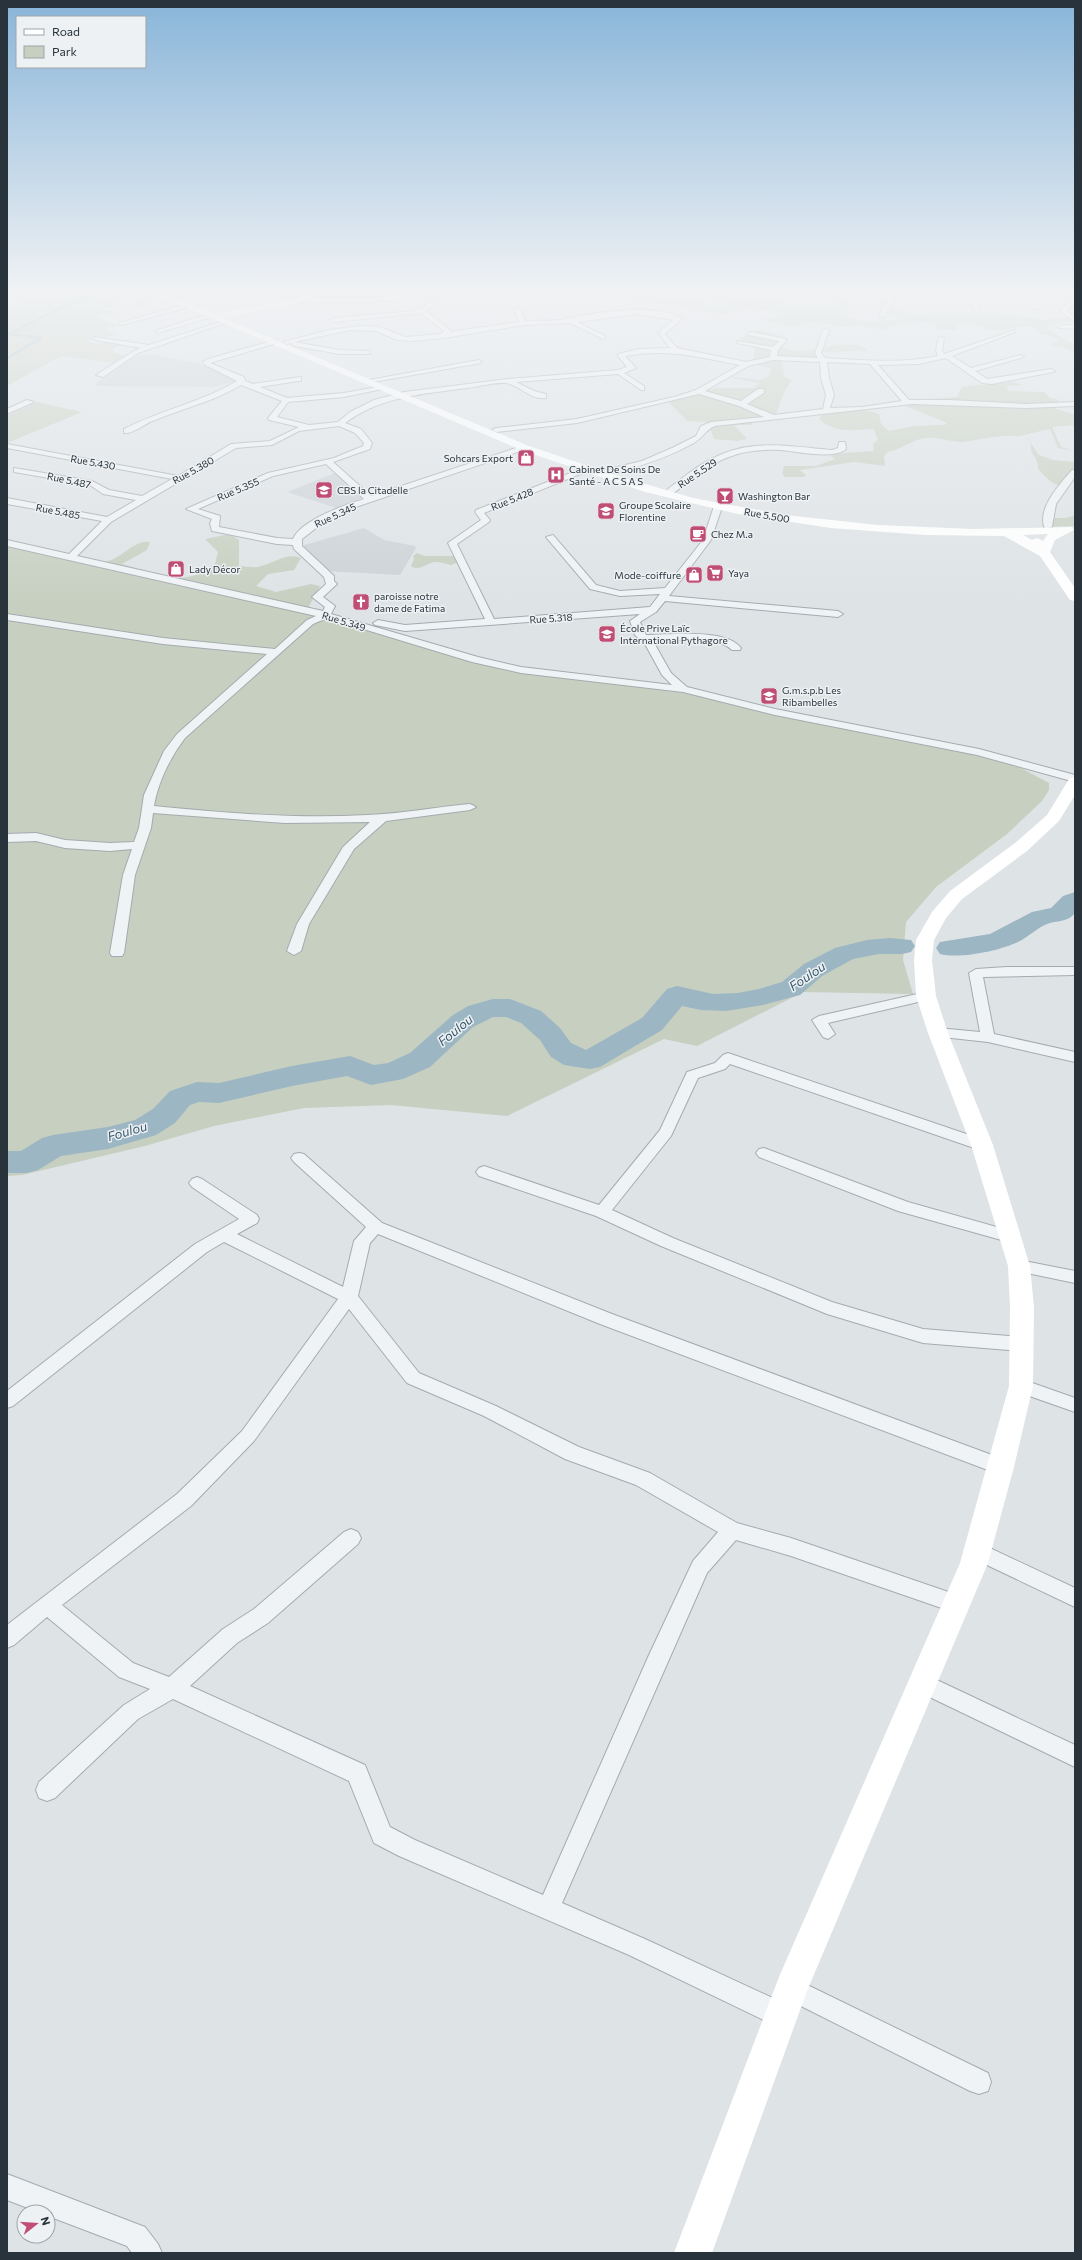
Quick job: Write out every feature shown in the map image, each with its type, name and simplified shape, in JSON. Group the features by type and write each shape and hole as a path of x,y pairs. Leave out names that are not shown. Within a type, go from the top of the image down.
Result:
{"main road":[{"name":"Rue 5.500","path":"402,394 608,472 670,492"},
{"name":"Rue 5.500","path":"402,394 524,448 586,470 771,517 850,527 934,533 1004,533 1048,527 1071,528"},
{"name":"Rue 5.500","path":"720,504 860,522 1029,530 1071,528"},
{"path":"1044,553 1050,538 1071,528"},
{"path":"1029,530 1075,597"},
{"path":"1004,533 1025,541 1044,553"},
{"path":"693,2253 791,1989 974,1563 1002,1467 1022,1386 1019,1266 1012,1236 982,1145 938,1033 926,996 924,950 938,916 956,895 1021,847 1053,818 1075,781"}],"street":[{"path":"127,431 148,418 219,394"},
{"path":"273,394 286,400 347,394"},
{"name":"Rue 5.380","path":"71,557 108,520 234,446 272,443 288,432 311,427 340,424 377,402 400,394"},
{"path":"536,394 542,396"},
{"path":"496,430 577,421 690,394"},
{"path":"709,394 742,404 773,418"},
{"path":"742,404 756,394"},
{"path":"826,410 830,394"},
{"path":"900,394 907,402"},
{"path":"286,400 272,418 311,427"},
{"path":"608,472 645,463 675,450 699,437 704,428 714,424 773,418 826,410 863,409 907,402 938,401 1026,406 1075,404"},
{"path":"7,412 30,402"},
{"name":"Rue 5.355","path":"297,542 287,542 227,529 215,529 214,522 217,518 190,508 271,475 349,456 367,447 368,443 358,431 340,424"},
{"name":"Rue 5.529","path":"670,492 710,464 727,454 739,450 758,449 832,452 842,449 842,444"},
{"name":"Rue 5.430","path":"7,446 178,478"},
{"name":"Rue 5.345","path":"297,542 298,538 308,528 323,518 370,499 524,448"},
{"name":"Rue 5.487","path":"46,454 14,472 92,483 106,492 143,499"},
{"path":"328,462 370,499"},
{"name":"Rue 5.428","path":"492,622 452,543 486,520 479,512 586,470"},
{"path":"1048,527 1047,517 1055,499 1075,472"},
{"name":"Rue 5.485","path":"7,501 108,520"},
{"path":"683,689 667,675 649,642 642,638 635,621 653,610 707,540 720,504"},
{"path":"550,537 593,587 599,590 665,595 838,614"},
{"path":"117,953 129,875 140,845 150,795 168,753 181,736 275,652 279,651 310,622 326,615 330,606 317,597 332,584 329,576 297,547 297,542"},
{"name":"Rue 5.349","path":"7,543 326,615 451,654 521,670 683,689 775,712 979,752 1075,781"},
{"name":"Rue 5.318","path":"326,615 405,628 653,610"},
{"path":"7,617 163,641 275,652"},
{"path":"642,638 715,638 730,642 736,648"},
{"path":"148,809 282,820 382,818 470,808"},
{"path":"294,951 303,924 349,847 382,818"},
{"path":"7,838 36,837 65,844 110,847 140,845"},
{"path":"988,1037 976,973 1007,971 1075,971"},
{"path":"828,1034 819,1020 926,996"},
{"path":"938,1033 988,1037 1075,1057"},
{"path":"602,1212 666,1132 692,1075 720,1066 728,1058 982,1145"},
{"path":"764,1153 904,1207 1012,1236"},
{"path":"299,1158 376,1227 606,1319 1002,1467"},
{"path":"484,1172 602,1212 668,1242 827,1307 923,1336 1022,1344"},
{"path":"7,1401 201,1248 251,1219 197,1183"},
{"path":"7,1638 47,1605 184,1500 248,1436 349,1297 362,1241 376,1227"},
{"path":"224,1235 349,1297 413,1378 490,1411 572,1453 643,1479 732,1530 792,1547 956,1604"},
{"path":"1019,1266 1075,1277"},
{"path":"1022,1386 1075,1405"},
{"path":"548,1909 656,1662 700,1567 732,1530"},
{"path":"47,1790 131,1712 172,1688 230,1636 261,1616 351,1538"},
{"path":"977,1551 1075,1598"},
{"path":"47,1605 126,1670 172,1688 357,1773 382,1835 406,1848 637,1947 781,2015"},
{"path":"922,1683 1075,1756"},
{"path":"791,1989 979,2082"},
{"path":"7,2187 136,2236 149,2253"}],"shaded area":[{"name":"CBS la Citadelle","path":"335,473 363,495 362,498 336,508 287,492"},
{"path":"364,528 384,540 415,546 416,548 400,575 324,571 294,548"}],"green space":[{"path":"694,394 783,394 776,414 753,419 751,425 735,426 747,439 737,441 714,439 708,422 687,421 669,402"},
{"path":"958,394 1047,394 1050,398 1059,400 1053,404 1057,409 1075,415 1075,425 1052,427 1061,447 1075,451 1058,448 1050,429 1019,436 1023,437 1007,436 962,442 925,438 887,452 884,457 885,466 854,462 800,470 806,475 804,477 785,477 782,474 784,466 816,466 835,459 828,454 874,451 873,444 878,439 873,429 837,429 824,423 819,418 822,415 850,410 872,412 879,414 881,424 889,431 913,426 944,425 947,423 903,405 926,399 957,397"},
{"path":"37,402 82,412 7,443 7,416"},
{"path":"1024,438 1028,439 1039,455 1053,460 1075,462 1075,469 1061,485 1051,482 1038,469 1038,464 1031,451 1030,442"},
{"path":"1075,515 1075,526 1047,527 1048,518 1066,518"},
{"path":"230,534 239,540 239,566 258,567 285,557 291,556 301,558 294,570 268,574 256,586 276,592 311,584 320,586 308,608 310,612 526,672 683,693 1001,760 1013,764 1049,783 1049,790 1042,801 1007,834 936,887 906,922 903,960 913,994 803,992 697,1046 664,1039 507,1116 391,1105 304,1108 214,1126 145,1146 22,1175 7,1176 7,546 103,562 115,558 138,544 150,542 147,550 122,564 174,579 193,576 215,564 218,552 205,539"},
{"path":"417,553 425,556 457,556 459,562 451,565 435,562 420,568 414,568 411,566 414,559 413,556"}],"waterway":[{"name":"Foulou","path":"949,948 983,944 1008,937 1041,917 1059,914 1075,900"},
{"name":"Foulou","path":"7,1162 27,1162 53,1146 108,1138 145,1128 164,1116 180,1098 197,1092 219,1093 292,1076 350,1066 371,1075 393,1072 420,1060 463,1021 478,1012 493,1008 510,1008 531,1017 550,1034 561,1050 574,1058 590,1060 652,1024 677,995 701,1002 713,1003 726,1003 750,999 790,989 798,984 813,970 833,958 855,950 890,945 902,946"}],"place":[{"name":"Sohcars Export","path":"526,458"},
{"name":"Cabinet De Soins De Santé - A C S A S","path":"556,475"},
{"name":"CBS la Citadelle","path":"324,490"},
{"name":"Washington Bar","path":"725,496"},
{"name":"Groupe Scolaire Florentine","path":"606,511"},
{"name":"Chez M.a","path":"698,534"},
{"name":"Lady Décor","path":"176,569"},
{"name":"Yaya","path":"715,573"},
{"name":"Mode-coiffure","path":"694,575"},
{"name":"paroisse notre dame de Fatima","path":"361,602"},
{"name":"École Prive Laïc International Pythagore","path":"607,634"},
{"name":"G.m.s.p.b Les Ribambelles","path":"769,696"}]}
